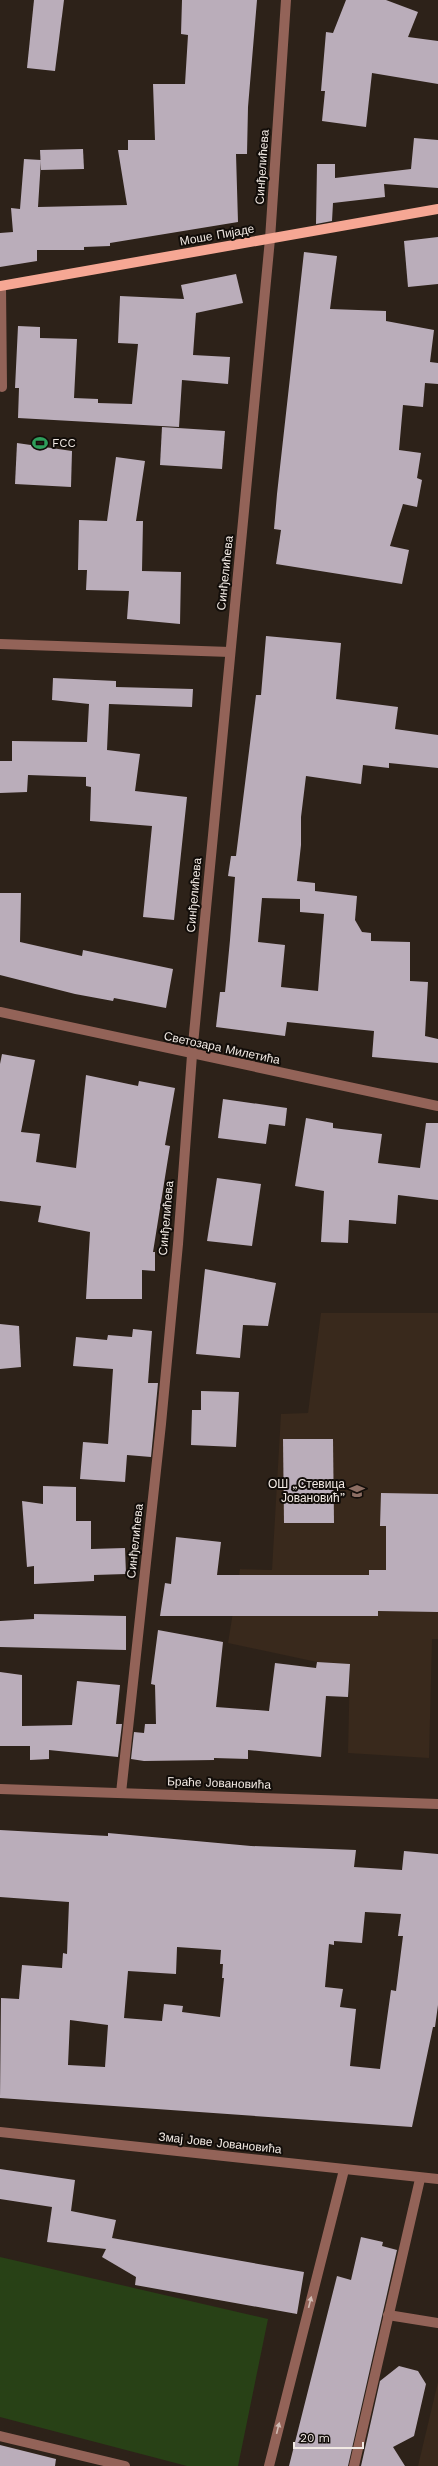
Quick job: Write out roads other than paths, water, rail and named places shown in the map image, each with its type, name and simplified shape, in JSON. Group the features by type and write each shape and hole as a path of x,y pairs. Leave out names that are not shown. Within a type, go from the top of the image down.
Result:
{"main road":[{"name":"Моше Пијаде","path":"1,286 438,209"}],"street":[{"name":"Синђелићева","path":"122,1793 161,1424 178,1244 192,1055 270,239 286,0"},
{"path":"1,286 2,387"},
{"path":"0,644 230,652"},
{"name":"Светозара Милетића","path":"0,1012 192,1055 438,1106"},
{"name":"Браће Јовановића","path":"0,1789 438,1804"},
{"name":"Змај Јове Јовановића","path":"0,2132 420,2179 438,2179"},
{"path":"269,2466 344,2170"},
{"path":"354,2466 420,2179"},
{"path":"388,2315 438,2322"},
{"path":"0,2436 88,2462 126,2466"}],"place":[{"name":"FCC","path":"40,443"},
{"name":"ОШ „Стевица Јовановић”","path":"357,1491"}]}
